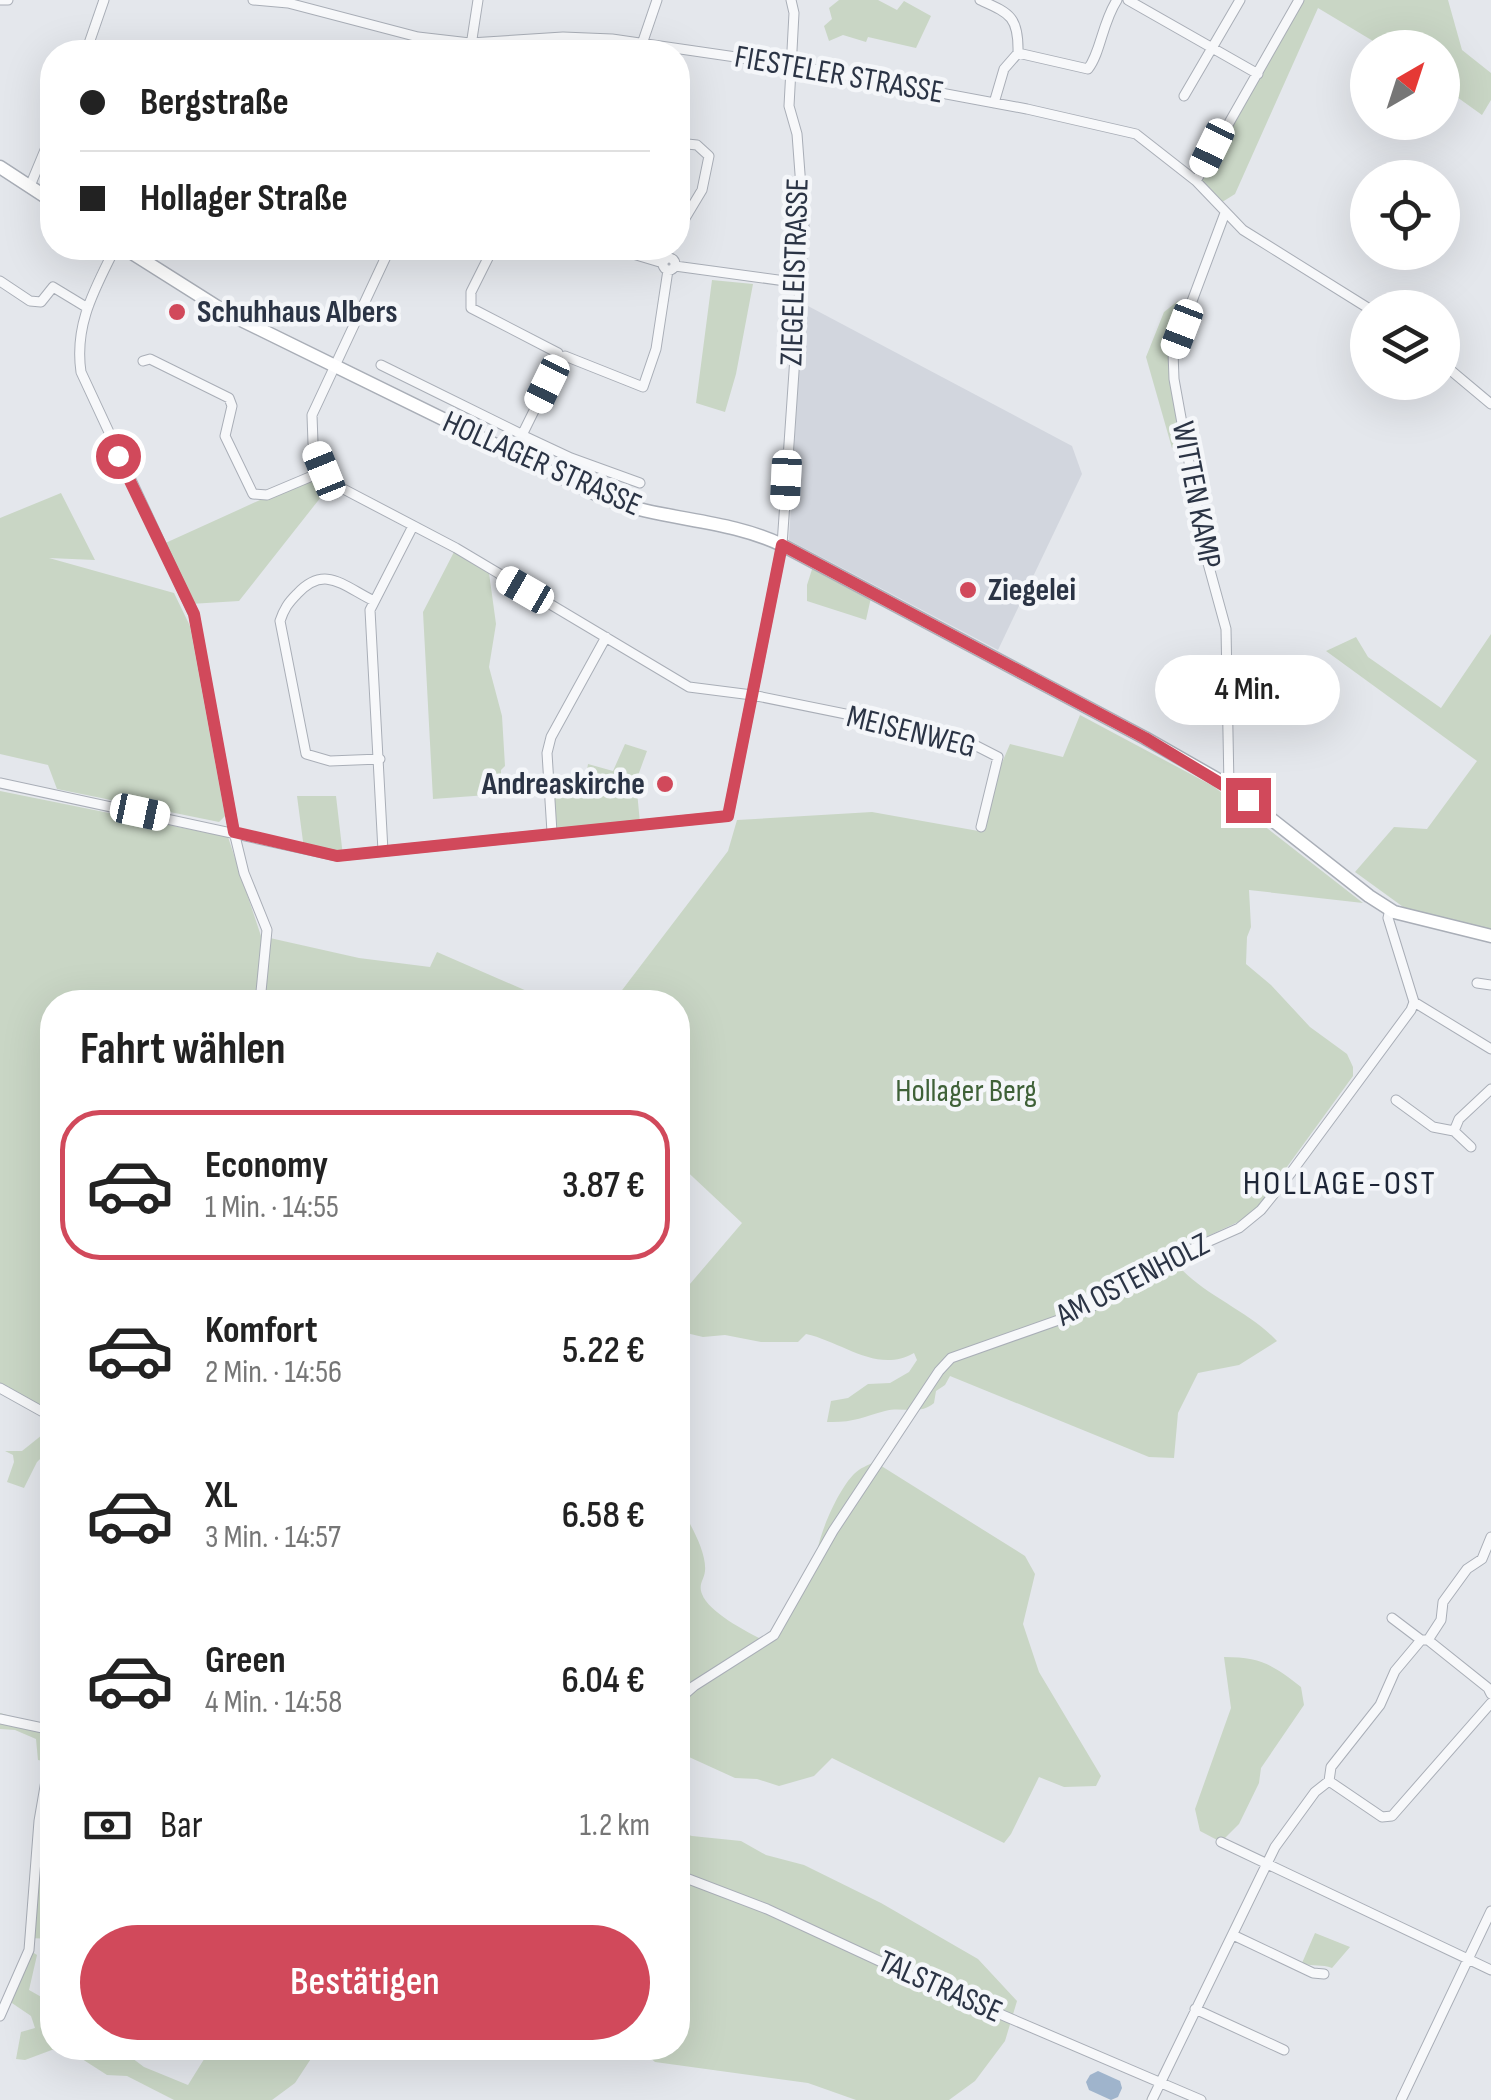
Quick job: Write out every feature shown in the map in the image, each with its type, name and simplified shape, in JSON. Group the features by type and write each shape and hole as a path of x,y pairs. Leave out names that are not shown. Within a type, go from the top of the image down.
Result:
{"main road":[{"path":"0,167 40,193"},
{"name":"HOLLAGER STRASSE","path":"143,260 227,312 514,455 630,508 734,528 782,545 1229,786 1390,909 1491,936"}],"street":[{"path":"0,0 8,0"},
{"path":"90,40 104,0"},
{"name":"FIESTELER STRASSE","path":"252,0 289,2 432,40"},
{"path":"471,40 478,0"},
{"path":"643,40 657,0"},
{"name":"ZIEGELEISTRASSE","path":"552,832 728,816 733,807 782,545 804,227 797,134 789,106 794,13 791,0"},
{"path":"980,0 1001,3 1018,37 1018,53 1004,69 994,103"},
{"path":"1018,53 1088,69 1102,28 1118,0"},
{"path":"1128,0 1258,74"},
{"path":"1184,96 1240,0"},
{"path":"1196,181 1300,0"},
{"name":"FIESTELER STRASSE","path":"538,40 597,40"},
{"name":"FIESTELER STRASSE","path":"690,51 994,103 1136,134 1196,181 1243,230 1350,297"},
{"path":"690,145 709,156 702,190 690,210"},
{"path":"30,186 40,162"},
{"name":"WITTEN KAMP","path":"1225,214 1173,352 1184,444 1206,556 1226,629 1229,786"},
{"path":"109,260 86,306 78,344 80,372 194,614 234,832 244,873 267,930 261,990"},
{"path":"384,260 312,415 312,443 332,484 413,526 689,687 752,695"},
{"path":"486,260 471,292 471,308 560,356 643,388 656,349 669,261 800,283"},
{"path":"0,281 30,301 40,302 52,287 86,306"},
{"path":"514,455 560,356"},
{"path":"143,361 150,359 229,398 232,406 226,436 253,494 267,495 324,471"},
{"path":"381,365 571,458 640,483"},
{"path":"1460,377 1491,404"},
{"path":"382,851 370,610 413,526"},
{"path":"374,602 319,576 286,605 280,621 306,754 330,761 380,759"},
{"path":"0,783 337,856 552,832 547,752 606,636"},
{"name":"MEISENWEG","path":"752,695 959,737 991,753 998,758 981,828"},
{"path":"1390,909 1388,918 1414,1002 1491,1049"},
{"path":"1476,983 1491,985"},
{"name":"AM OSTENHOLZ","path":"690,1690 774,1635 875,1465 938,1371 951,1358 1087,1310 1158,1264 1239,1228 1261,1210 1300,1162 1414,1002"},
{"path":"1454,1131 1460,1119 1491,1089"},
{"path":"1396,1100 1433,1127 1454,1131 1471,1147"},
{"path":"0,1388 40,1410"},
{"path":"1152,2100 1266,1864 1315,1792 1330,1781 1331,1766 1380,1705 1395,1671 1441,1620 1443,1602 1467,1569 1482,1559 1491,1537"},
{"path":"1482,1559 1491,1570"},
{"path":"1392,1618 1491,1694"},
{"path":"1330,1781 1382,1818 1392,1816 1491,1703"},
{"path":"0,1719 40,1727"},
{"path":"0,2016 29,1950 40,1815"},
{"path":"1222,1842 1491,1970"},
{"name":"TALSTRASSE","path":"690,1880 768,1909 918,1979 1202,2100"},
{"path":"1401,2100 1491,1911"},
{"path":"1233,1935 1313,1973 1324,1974"},
{"path":"1195,2009 1284,2050"}],"shaded area":[{"path":"808,306 1072,446 1082,474 998,650 789,540 802,311"}],"green space":[{"path":"839,0 878,0 897,10 904,1 931,16 916,48 868,37 866,42 843,35 829,41 824,26 832,19 829,8"},
{"path":"1299,0 1448,0 1456,30 1355,30 1318,8 1235,194 1219,204 1197,181"},
{"path":"1460,43 1462,50 1491,73 1491,100 1482,115 1460,99"},
{"path":"712,280 753,284 725,412 696,403"},
{"path":"1178,301 1193,303 1173,352 1185,444 1172,448 1146,357 1164,312"},
{"path":"324,471 332,483 239,601 190,604 161,545"},
{"path":"61,493 95,560 49,558 174,593 190,626 225,816 219,822 57,789 48,765 0,754 0,518"},
{"path":"454,552 489,573 496,624 489,667 502,716 505,766 501,770 501,794 433,799 423,612"},
{"path":"814,563 872,593 866,620 807,601"},
{"path":"1491,634 1491,929 1406,909 1355,872 1394,827 1427,829 1477,761 1326,651 1356,637 1368,657 1441,708"},
{"name":"Hollager Berg","path":"1080,715 1213,786 1363,903 1249,890 1251,927 1246,964 1310,1027 1347,1054 1353,1076 1257,1208 1238,1222 1169,1254 1192,1279 1277,1341 1239,1365 1198,1373 1178,1413 1174,1458 1149,1457 950,1376 928,1407 827,1422 831,1401 848,1398 868,1384 890,1383 909,1372 917,1360 914,1353 900,1359 873,1358 806,1334 798,1342 761,1342 690,1334 690,1284 742,1223 690,1174 690,990 622,990 728,851 737,820 872,812 984,832 1010,744 1063,757"},
{"path":"625,744 647,751 636,781 640,823 552,832 550,795 583,793 588,764 613,771"},
{"path":"0,791 228,837 261,936 359,958 430,967 437,952 524,990 40,990 40,1410 0,1388"},
{"path":"297,796 336,796 343,856 304,849"},
{"path":"40,1437 40,1459 24,1488 7,1482 14,1462 13,1455 5,1451 22,1451"},
{"path":"875,1462 1025,1556 1035,1574 1023,1624 1039,1672 1101,1776 1096,1786 1064,1787 1039,1777 1004,1843 832,1758 814,1776 779,1786 735,1778 690,1757 690,1525 705,1563 701,1587 706,1601 730,1622 767,1642 816,1562 824,1528 841,1491 864,1467"},
{"path":"1224,1657 1248,1659 1274,1668 1301,1687 1304,1705 1261,1768 1259,1783 1239,1824 1221,1842 1200,1831 1195,1809 1231,1708"},
{"path":"0,1713 40,1725 40,1760 36,1739 15,1730 0,1729"},
{"path":"40,1834 40,1938 30,1938"},
{"path":"690,1835 741,1841 766,1855 804,1865 881,1903 978,1959 1017,2001 1005,2041 975,2081 949,2100 856,2100 808,2083 653,2060 690,2060"},
{"path":"1315,1933 1350,1947 1332,1968 1302,1963"},
{"path":"29,1950 37,1955 29,1990 40,1996 40,2054 16,2059 21,2032 35,2028 31,2016 9,2001"},
{"path":"84,2060 135,2060 188,2085 204,2060 310,2060 295,2083 272,2100 174,2100 127,2076 107,2075"}],"water":[{"path":"1098,2071 1120,2081 1118,2097 1111,2100 1089,2090 1086,2082"}],"place":[{"name":"Schuhhaus Albers","path":"177,312"},
{"name":"Ziegelei","path":"968,590"},
{"name":"Andreaskirche","path":"665,784"}],"district":[{"name":"HOLLAGE-OST","path":"1340,1183"}],"route":[{"path":"118,456 194,614 234,832 337,856 728,816 733,807 746,721 782,545 1145,738 1248,800"}]}
